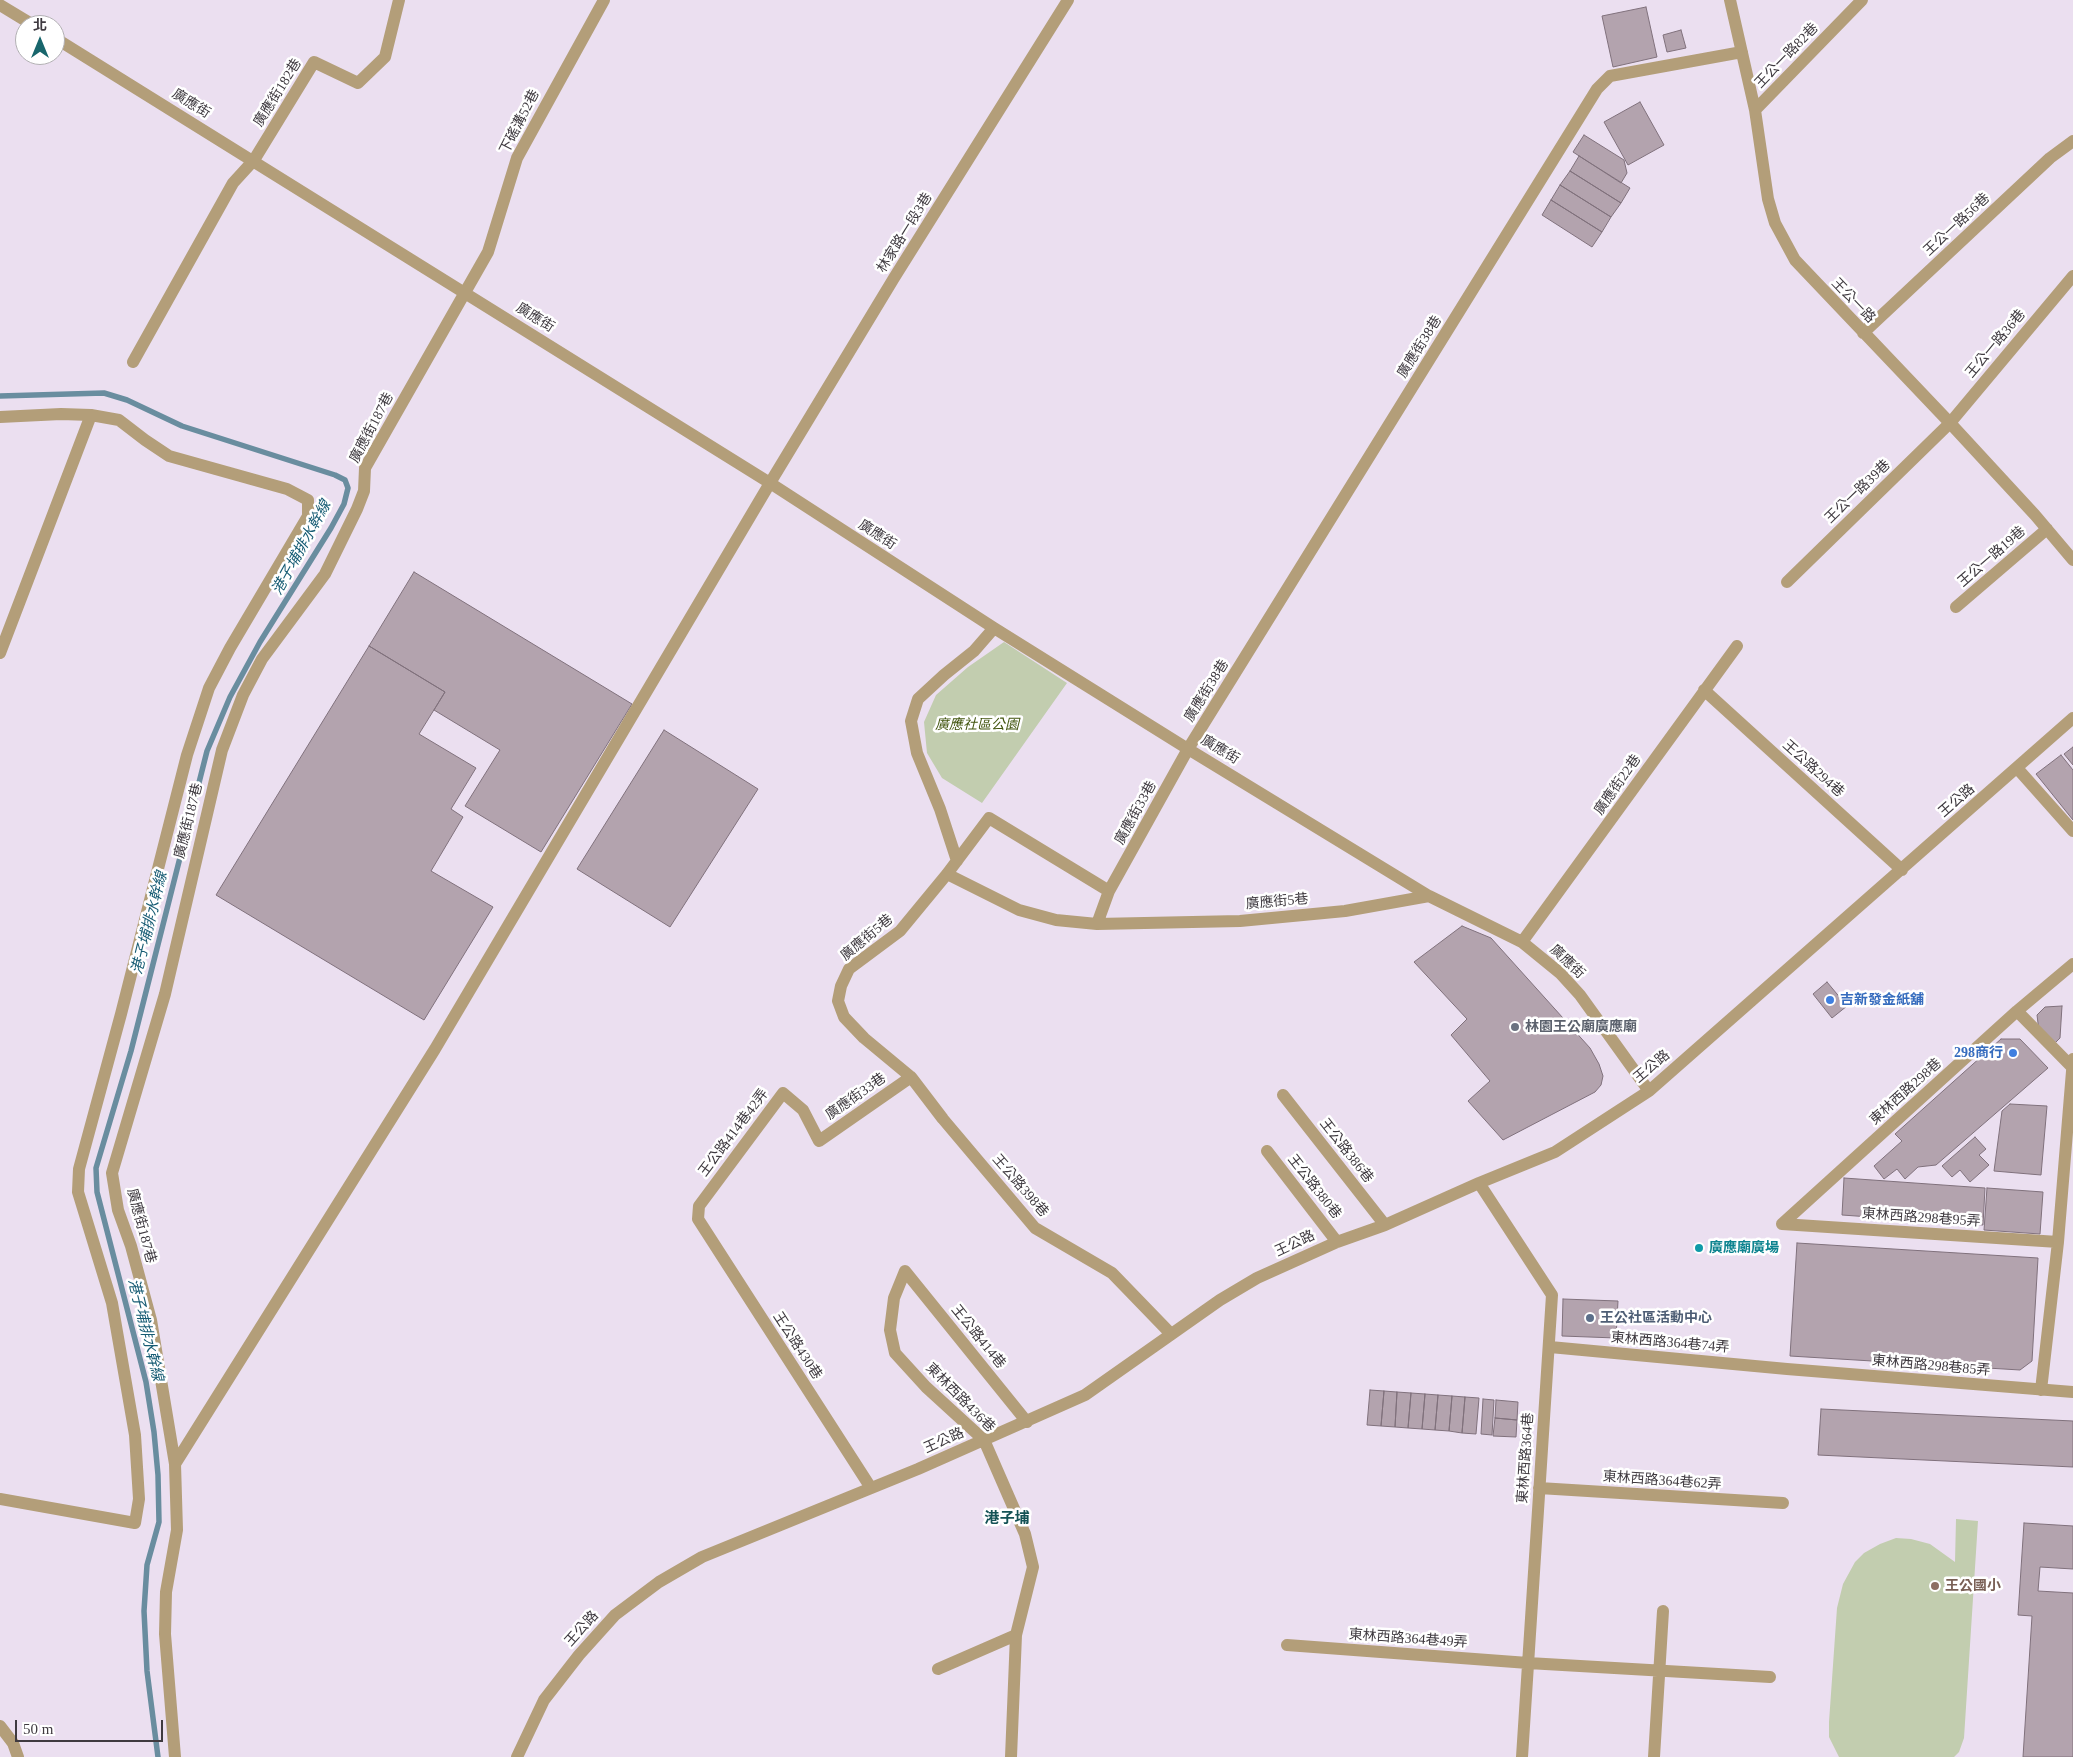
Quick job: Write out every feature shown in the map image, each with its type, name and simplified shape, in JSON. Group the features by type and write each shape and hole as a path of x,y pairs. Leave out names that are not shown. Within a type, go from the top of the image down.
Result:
{"street":[{"name":"廣應街182巷","path":"254,160 314,62 358,83 385,57 399,0"},
{"name":"下磘溝52巷","path":"466,292 488,252 517,158 604,0"},
{"name":"林家路一段3巷","path":"175,1464 435,1049 770,483 894,278 1068,0"},
{"name":"王公一路","path":"1730,0 1755,110 1768,198 1783,242 1795,260 1950,423 2073,560"},
{"name":"王公一路82巷","path":"1755,110 1862,0"},
{"path":"0,5 16,15"},
{"name":"廣應街","path":"65,44 466,292 770,483 994,628 1188,749 1428,896 1522,942 1560,973 1580,995 1649,1090"},
{"name":"廣應街38巷","path":"1188,749 1597,89 1610,76 1742,52"},
{"name":"王公一路56巷","path":"1863,333 2050,158 2073,141"},
{"path":"133,362 233,183 254,160"},
{"name":"王公一路36巷","path":"1950,423 2069,280"},
{"name":"廣應街187巷","path":"175,1757 165,1634 166,1592 177,1530 175,1464 151,1320 131,1246 118,1210 112,1173 165,994 222,750 243,695 262,659 325,574 364,491 365,468 466,292"},
{"path":"0,417 62,414 91,415 119,420 169,456 287,489 308,500 308,516 230,648 209,688 187,755 112,1051 79,1169 78,1192 112,1303 135,1434 139,1499 135,1523 0,1499"},
{"path":"0,653 91,415"},
{"name":"王公一路39巷","path":"1787,582 1950,423"},
{"name":"王公一路19巷","path":"1956,607 2047,529"},
{"path":"957,861 940,809 917,753 910,721 918,699 974,651 994,628"},
{"name":"廣應街22巷","path":"1522,942 1737,646"},
{"name":"王公路294巷","path":"1704,690 1902,870"},
{"name":"王公路","path":"517,1757 544,1700 579,1654 615,1616 651,1588 702,1557 1027,1422 1085,1394 1220,1300 1257,1278 1337,1242 1385,1225 1479,1183 1555,1152 1649,1090 2073,718"},
{"name":"廣應街33巷","path":"1097,924 1109,891 1188,749"},
{"path":"2017,768 2073,831"},
{"name":"廣應街5巷","path":"910,1077 864,1038 844,1017 838,1001 841,986 850,970 900,931 947,874 989,818 1109,891"},
{"name":"廣應街5巷","path":"947,874 1018,910 1056,920 1097,924 1240,921 1345,911 1428,896"},
{"name":"東林西路298巷","path":"1782,1224 2017,1012 2073,964"},
{"path":"2017,1012 2073,1063 2058,1242 2041,1390"},
{"name":"廣應街33巷","path":"819,1141 910,1077"},
{"name":"王公路398巷","path":"910,1077 1034,1228 1112,1273 1171,1334"},
{"name":"王公路414巷42弄","path":"698,1219 699,1206 783,1092 803,1110 819,1141"},
{"name":"王公路386巷","path":"1283,1096 1385,1225"},
{"name":"王公路380巷","path":"1267,1151 1337,1242"},
{"name":"東林西路364巷","path":"1479,1183 1552,1295 1522,1757"},
{"name":"王公路430巷","path":"698,1219 871,1488"},
{"name":"東林西路298巷95弄","path":"1782,1224 2058,1242"},
{"name":"王公路414巷","path":"905,1271 1027,1422"},
{"name":"東林西路436巷","path":"905,1271 894,1298 890,1330 895,1353 926,1387 984,1440 1026,1534 1033,1567 1016,1635 1011,1757"},
{"name":"東林西路364巷74弄","path":"1550,1347 1787,1370"},
{"name":"東林西路298巷85弄","path":"1787,1370 2073,1392"},
{"name":"東林西路364巷62弄","path":"1539,1488 1783,1503"},
{"path":"1654,1757 1663,1611"},
{"path":"938,1669 1016,1635"},
{"name":"東林西路364巷49弄","path":"1287,1645 1528,1663 1770,1677"},
{"path":"0,1726 13,1743 18,1757"}],"green space":[{"name":"廣應社區公園","path":"1004,642 1067,683 982,803 942,778 927,753 924,722 936,695 968,667"},
{"path":"1956,1519 1978,1521 1964,1738 1959,1752 1954,1757 1839,1757 1829,1737 1829,1722 1837,1608 1843,1584 1855,1562 1864,1553 1896,1538 1911,1539 1930,1544 1955,1562"}],"building":[{"path":"1646,7 1657,57 1613,67 1602,16"},
{"path":"1681,30 1686,48 1667,52 1663,35"},
{"path":"1640,102 1664,145 1628,165 1604,122"},
{"path":"1584,135 1624,160 1627,173 1621,183 1573,152"},
{"path":"1579,156 1630,188 1621,203 1570,171"},
{"path":"1570,171 1621,203 1611,217 1560,185"},
{"path":"1560,185 1611,217 1602,232 1551,200"},
{"path":"1551,200 1602,232 1592,247 1542,215"},
{"path":"414,572 632,704 541,852 465,806 500,750 434,710 445,692 369,646"},
{"path":"369,646 445,692 419,734 476,768 451,809 463,817 431,871 493,907 424,1020 216,895"},
{"path":"664,730 758,789 670,927 577,869"},
{"path":"2073,747 2073,765 2064,754"},
{"path":"2061,755 2073,770 2073,820 2036,774"},
{"name":"林園王公廟廣應廟","path":"1462,926 1491,938 1590,1048 1603,1076 1601,1085 1595,1092 1503,1140 1468,1101 1490,1081 1451,1035 1467,1019 1414,962"},
{"name":"吉新發金紙舖","path":"1827,982 1847,1006 1832,1018 1813,994"},
{"path":"2062,1006 2060,1038 2053,1045 2039,1031 2037,1015 2045,1007"},
{"path":"2001,1039 2020,1039 2048,1068 1936,1165 1918,1167 1905,1179 1897,1169 1884,1179 1874,1166 1902,1141 1895,1134"},
{"path":"2010,1104 2047,1106 2041,1175 1994,1171 2002,1111"},
{"path":"1975,1137 1986,1149 1979,1155 1989,1165 1970,1182 1960,1170 1952,1177 1942,1166"},
{"path":"1844,1178 1985,1188 1983,1225 1842,1215"},
{"path":"1987,1188 2043,1192 2040,1234 1984,1230"},
{"path":"1797,1243 2038,1258 2032,1361 2020,1370 1790,1356"},
{"name":"王公社區活動中心","path":"1563,1299 1618,1301 1616,1338 1562,1336"},
{"path":"1370,1390 1384,1391 1381,1426 1367,1425"},
{"path":"1384,1391 1397,1392 1395,1427 1381,1426"},
{"path":"1397,1392 1411,1393 1408,1428 1395,1427"},
{"path":"1411,1393 1425,1394 1422,1429 1408,1428"},
{"path":"1425,1394 1438,1395 1435,1430 1422,1429"},
{"path":"1438,1395 1452,1396 1449,1431 1435,1430"},
{"path":"1452,1396 1465,1397 1462,1433 1449,1431"},
{"path":"1465,1397 1479,1398 1476,1434 1462,1433"},
{"path":"1483,1399 1494,1400 1492,1435 1481,1434"},
{"path":"1496,1400 1518,1402 1517,1420 1495,1418"},
{"path":"1821,1409 2073,1421 2073,1467 1818,1455"},
{"path":"1495,1418 1517,1420 1516,1437 1493,1436"},
{"path":"2024,1523 2073,1526 2073,1569 2040,1567 2038,1591 2073,1593 2073,1757 2023,1757 2032,1616 2018,1615"}],"waterway":[{"name":"港子埔排水幹線","path":"0,396 104,393 127,400 182,426 335,475 345,480 348,488 344,504 331,528 260,642 230,697 207,751 131,1051 96,1168 97,1192 146,1382 154,1432 158,1475 159,1522 147,1565 144,1611 147,1671 158,1757"}],"place":[{"name":"吉新發金紙舖","path":"1830,1000"},
{"name":"林園王公廟廣應廟","path":"1515,1027"},
{"name":"298商行","path":"2013,1053"},
{"name":"廣應廟廣場","path":"1699,1248"},
{"name":"王公社區活動中心","path":"1590,1318"},
{"name":"王公國小","path":"1935,1586"}],"district":[{"name":"港子埔","path":"1007,1519"}]}
